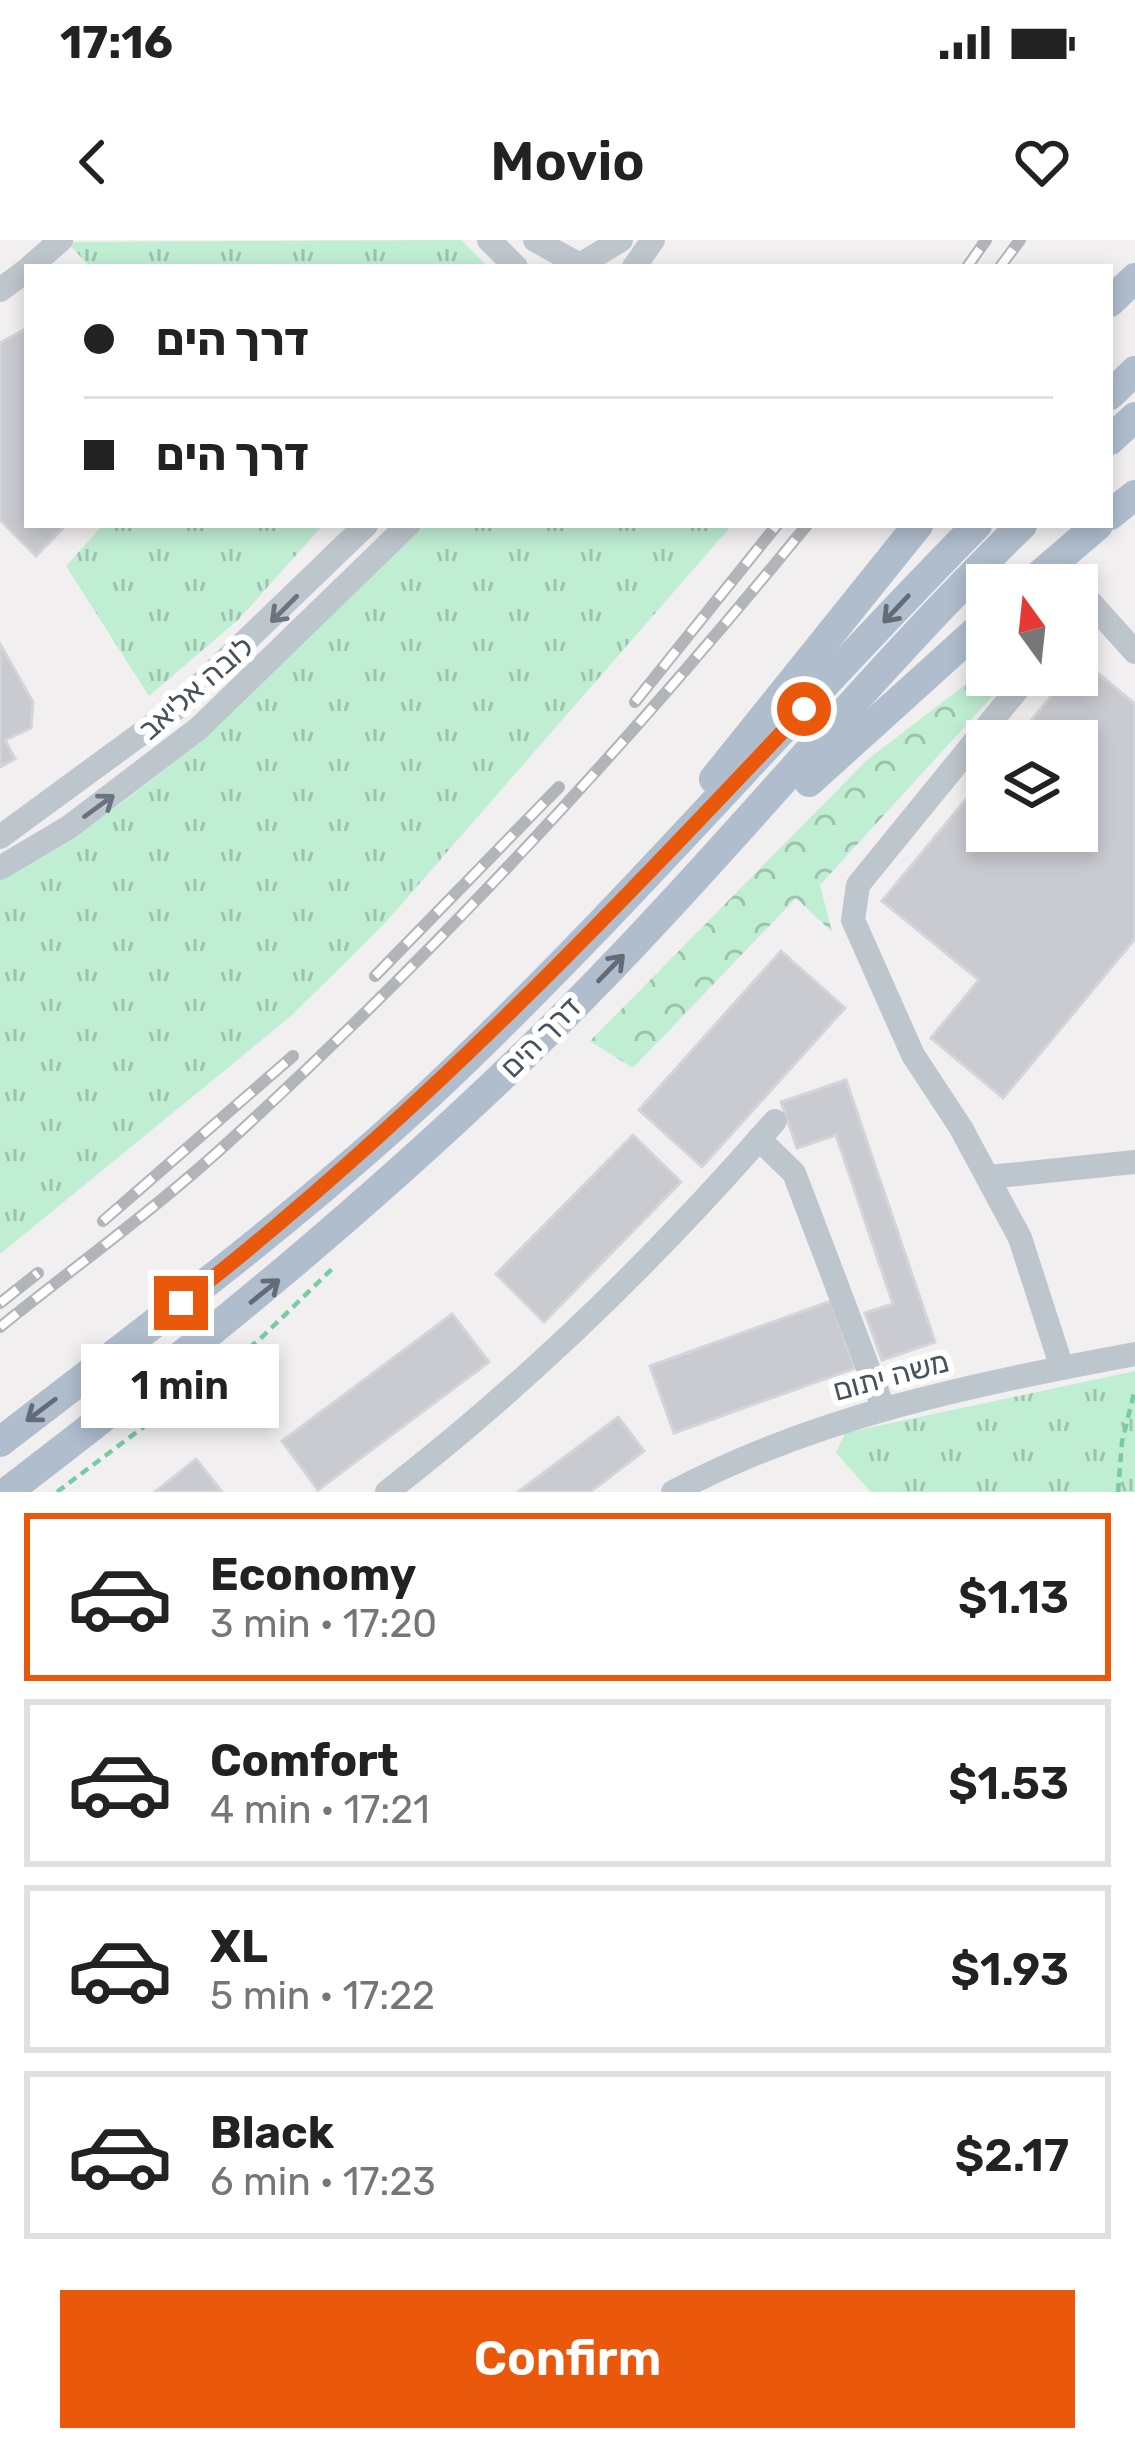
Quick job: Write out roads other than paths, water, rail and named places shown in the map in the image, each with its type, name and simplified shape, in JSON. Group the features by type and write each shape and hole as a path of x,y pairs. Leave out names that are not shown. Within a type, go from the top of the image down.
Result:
{"main road":[{"path":"1113,299 1135,278"},
{"path":"1113,392 1135,371"},
{"path":"605,922 916,528"},
{"name":"דרך הים","path":"0,1442 302,1208 425,1098 605,922 974,528"},
{"name":"דרך הים","path":"7,1492 338,1231 667,911 1019,528"},
{"path":"1053,564 1095,528"},
{"path":"667,911 966,639"}],"street":[{"path":"33,264 61,240"},
{"path":"489,240 513,264"},
{"path":"535,240 578,264"},
{"path":"582,264 621,240"},
{"path":"0,290 24,271"},
{"name":"לובה אליאב","path":"0,837 73,789 201,688 363,528"},
{"name":"לובה אליאב","path":"0,868 96,808 199,728 405,528"},
{"path":"1098,611 1135,652"},
{"path":"1012,696 858,885 854,920 913,1055 989,1177 1025,1250 1062,1368"},
{"path":"387,1492 544,1363 665,1245 767,1130 794,1173 884,1407"},
{"path":"989,1177 1135,1162"},
{"name":"משה יתום","path":"674,1492 758,1450 884,1407 1135,1354"}],"railway":[{"path":"969,264 986,240"},
{"path":"1002,264 1020,240"},
{"path":"635,702 775,528"},
{"path":"0,1327 206,1162 386,992 532,842 804,528"},
{"path":"375,976 559,787"},
{"path":"103,1221 293,1056"},
{"path":"0,1303 38,1273"}]}
